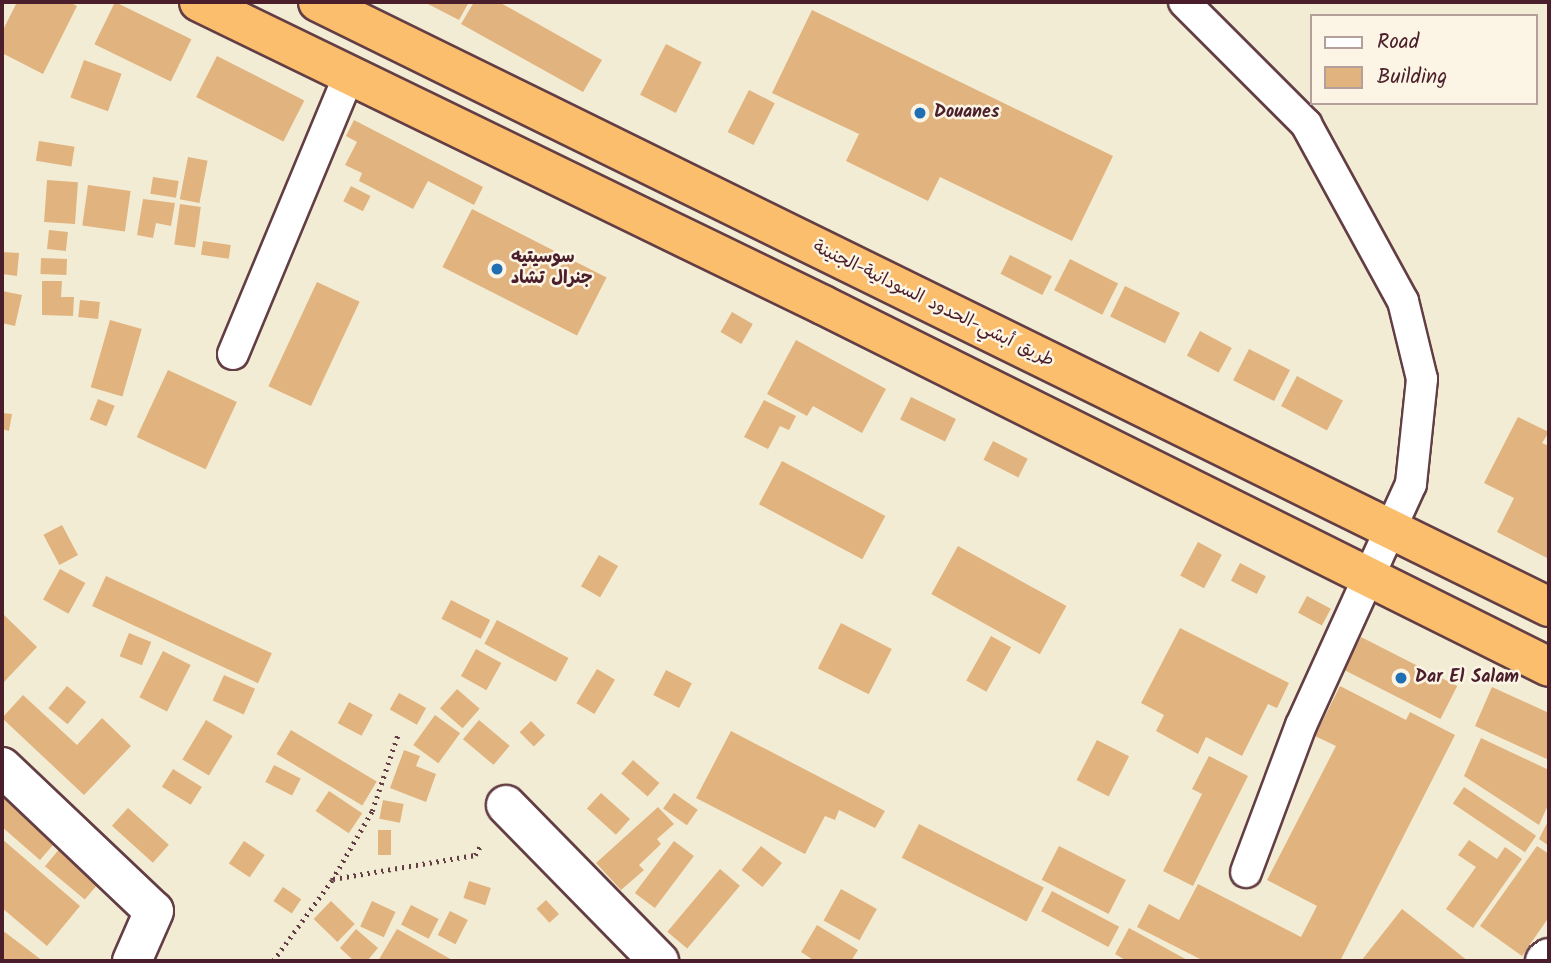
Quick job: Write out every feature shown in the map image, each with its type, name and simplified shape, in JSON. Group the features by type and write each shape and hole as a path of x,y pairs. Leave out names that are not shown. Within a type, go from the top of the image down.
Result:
{"highway":[{"path":"199,2 823,305 1549,667"},
{"name":"طريق أبشي-الحدود السودانية-الجنينة","path":"317,2 1388,531 1549,607"}],"street":[{"path":"2,767 154,911 132,961"},
{"path":"506,805 659,961"}],"lane":[{"path":"1184,2 1306,124 1403,301 1422,379 1411,484 1365,577 1301,725 1246,872"},
{"path":"233,355 349,75"}],"path":[{"path":"273,961 332,880 372,811 398,734"},
{"path":"332,880 475,855 506,805"}],"building":[{"path":"17,2 69,2 77,6 43,74 2,53 2,32"},
{"path":"115,2 191,39 171,82 94,44"},
{"path":"424,2 469,2 459,20"},
{"path":"474,2 499,2 602,60 583,92 461,24"},
{"name":"Douanes","path":"812,10 1113,156 1072,241 940,177 928,201 846,161 859,134 772,93"},
{"path":"666,44 702,62 676,113 640,95"},
{"path":"217,56 304,100 283,141 196,97"},
{"path":"84,60 122,74 108,111 70,98"},
{"path":"749,90 775,103 754,145 728,132"},
{"path":"354,120 483,187 474,205 428,181 413,209 359,181 362,173 345,165 357,142 346,136"},
{"path":"39,141 75,147 71,166 36,161"},
{"path":"188,157 208,161 199,203 180,199"},
{"path":"153,177 179,181 176,198 150,194"},
{"path":"47,180 78,182 75,224 44,222"},
{"path":"88,185 131,191 125,232 82,226"},
{"path":"351,186 371,196 363,211 343,201"},
{"path":"143,199 175,203 171,226 156,223 153,238 137,235"},
{"path":"180,204 201,207 195,248 174,245"},
{"path":"472,209 607,278 577,335 442,267"},
{"path":"49,230 68,232 66,251 47,249"},
{"path":"203,241 231,245 229,259 201,255"},
{"path":"2,252 19,253 17,276 2,274"},
{"path":"1010,255 1052,276 1042,295 1000,274"},
{"path":"41,258 67,259 66,275 40,274"},
{"path":"1070,259 1118,284 1102,315 1054,290"},
{"path":"42,281 62,281 61,297 74,297 73,316 42,315"},
{"path":"317,282 360,302 311,406 268,386"},
{"path":"1125,286 1180,313 1165,343 1110,317"},
{"path":"2,291 22,295 15,326 2,323"},
{"path":"80,300 100,302 98,319 78,317"},
{"path":"732,312 753,324 741,344 720,332"},
{"path":"110,320 142,329 122,396 91,387"},
{"path":"1200,331 1232,348 1219,373 1187,356"},
{"path":"796,340 886,389 862,433 813,406 807,416 767,394"},
{"path":"1249,349 1290,370 1274,401 1233,380"},
{"path":"168,370 237,402 206,469 137,437"},
{"path":"1297,376 1343,400 1327,430 1281,406"},
{"path":"911,397 956,419 945,441 900,419"},
{"path":"98,399 115,406 106,426 90,419"},
{"path":"764,400 796,416 789,430 780,426 768,449 744,437"},
{"path":"2,413 12,414 9,431 2,429"},
{"path":"1518,417 1549,432 1542,443 1549,446 1549,559 1497,532 1514,498 1484,483"},
{"path":"993,441 1028,459 1018,477 983,460"},
{"path":"782,461 885,516 862,559 759,504"},
{"path":"62,525 78,555 59,565 43,535"},
{"path":"1198,542 1222,555 1204,588 1180,576"},
{"path":"958,546 1066,606 1040,654 931,594"},
{"path":"599,555 618,566 600,597 581,586"},
{"path":"1240,563 1266,576 1257,594 1231,581"},
{"path":"60,569 85,583 68,614 43,600"},
{"path":"106,576 272,653 258,683 92,606"},
{"path":"1307,596 1331,609 1322,625 1298,613"},
{"path":"451,600 490,620 481,639 441,619"},
{"path":"2,613 37,647 2,684"},
{"path":"497,620 569,658 556,682 484,644"},
{"path":"841,623 892,649 869,694 818,668"},
{"path":"1180,628 1289,683 1277,708 1268,704 1242,756 1206,737 1198,754 1156,731 1164,715 1141,703"},
{"path":"129,633 151,642 142,665 120,656"},
{"path":"991,636 1011,647 986,692 966,681"},
{"name":"Dar El Salam","path":"1361,637 1457,686 1440,719 1344,670"},
{"path":"476,649 501,663 486,690 461,676"},
{"path":"163,651 191,665 167,711 139,697"},
{"path":"597,669 615,680 594,714 576,703"},
{"path":"666,670 692,683 679,708 653,695"},
{"path":"224,675 255,689 244,714 213,701"},
{"path":"67,686 86,702 68,724 48,708"},
{"path":"1340,686 1406,720 1410,712 1455,735 1340,961 1204,961 1137,927 1149,904 1179,920 1198,884 1301,937 1317,906 1267,880 1336,746 1315,736"},
{"path":"1492,687 1549,713 1549,760 1475,726"},
{"path":"457,689 480,709 463,728 440,709"},
{"path":"399,693 426,708 417,725 390,710"},
{"path":"23,695 77,745 102,718 131,746 84,795 2,718"},
{"path":"349,702 373,715 362,736 338,723"},
{"path":"435,715 460,733 438,763 413,745"},
{"path":"206,720 233,736 209,775 182,759"},
{"path":"479,720 510,746 494,765 463,739"},
{"path":"531,721 545,735 534,746 520,732"},
{"path":"291,730 377,782 362,806 277,754"},
{"path":"731,731 885,811 875,828 839,810 835,820 825,816 805,854 696,798"},
{"path":"1481,738 1549,770 1549,803 1539,825 1464,776"},
{"path":"1097,740 1129,756 1109,796 1077,780"},
{"path":"404,750 420,756 416,766 436,774 426,802 390,788"},
{"path":"1209,756 1248,776 1193,886 1163,871 1202,794 1192,789"},
{"path":"633,760 659,783 648,797 621,774"},
{"path":"274,765 301,779 292,796 265,782"},
{"path":"173,769 202,787 191,805 162,787"},
{"path":"1464,787 1536,836 1525,852 1453,804"},
{"path":"2,790 59,838 40,860 2,827"},
{"path":"329,791 362,813 349,833 316,811"},
{"path":"601,793 630,819 616,835 587,809"},
{"path":"674,793 698,810 687,825 663,809"},
{"path":"383,800 404,804 400,823 379,819"},
{"path":"658,807 674,824 657,839 661,844 639,865 644,870 621,890 596,863"},
{"path":"128,808 169,845 153,863 112,826"},
{"path":"1549,819 1549,846 1539,839"},
{"path":"919,824 1044,888 1026,921 902,858"},
{"path":"378,830 391,830 391,855 378,855"},
{"path":"2,839 80,906 47,946 2,908"},
{"path":"1469,840 1497,859 1505,847 1522,859 1473,928 1446,909 1476,867 1458,855"},
{"path":"244,841 265,855 250,877 229,863"},
{"path":"674,841 694,856 655,908 635,893"},
{"path":"761,846 782,863 762,887 741,870"},
{"path":"1059,846 1126,880 1109,914 1042,880"},
{"path":"1537,846 1549,854 1549,917 1522,956 1480,926"},
{"path":"61,847 101,880 85,900 45,866"},
{"path":"720,869 740,886 687,949 667,932"},
{"path":"469,881 491,888 485,905 463,898"},
{"path":"283,887 301,899 292,913 273,901"},
{"path":"841,889 877,909 859,940 824,920"},
{"path":"1052,891 1119,927 1108,947 1041,911"},
{"path":"546,900 559,914 549,923 536,909"},
{"path":"331,901 355,924 337,942 314,919"},
{"path":"372,901 396,912 384,937 360,926"},
{"path":"411,905 439,919 429,939 401,925"},
{"path":"1402,909 1468,961 1361,961"},
{"path":"450,911 468,920 456,944 438,935"},
{"path":"817,925 858,950 851,961 815,961 801,952"},
{"path":"1129,928 1189,961 1127,961 1115,954"},
{"path":"356,929 378,948 367,961 354,961 340,948"},
{"path":"397,929 454,961 378,961"},
{"path":"2,930 43,961 2,961"}],"place":[{"name":"Douanes","path":"920,113"},
{"name":"سوسيتيه جنرال تشاد","path":"497,269"},
{"name":"Dar El Salam","path":"1401,678"}]}
